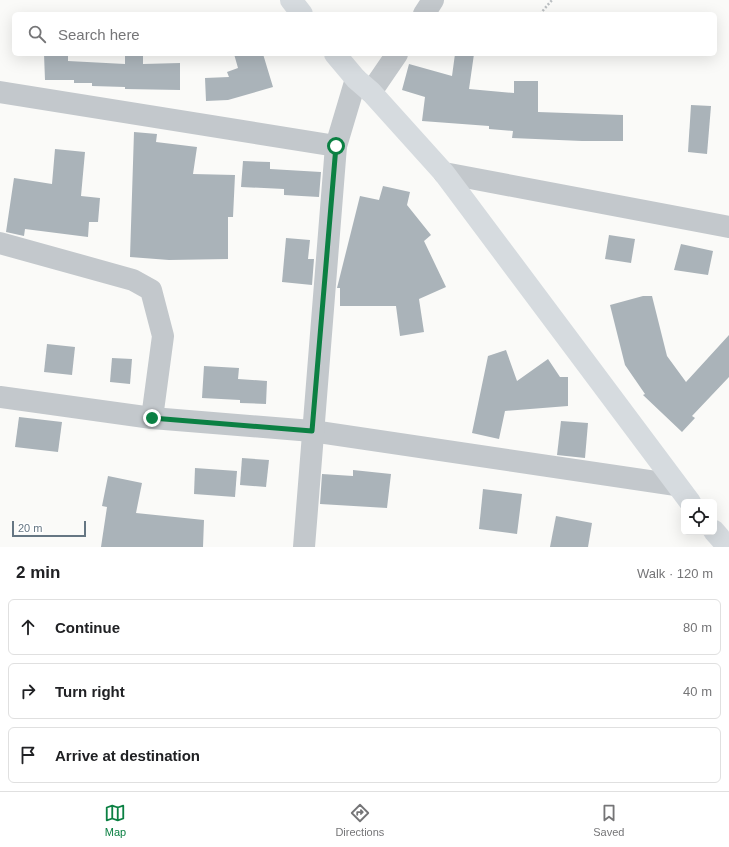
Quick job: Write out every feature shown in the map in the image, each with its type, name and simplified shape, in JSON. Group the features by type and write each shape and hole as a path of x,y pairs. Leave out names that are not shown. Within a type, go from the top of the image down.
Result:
{"main road":[{"path":"291,0 300,12"},
{"path":"337,56 444,173 688,499"},
{"path":"717,534 728,547"}],"street":[{"path":"425,12 433,0"},
{"path":"304,547 312,431 336,146 364,86 395,56"},
{"path":"0,92 336,146"},
{"path":"444,173 729,227"},
{"path":"0,243 132,280 151,290 163,336 152,418"},
{"path":"0,397 152,418 312,431 676,485"},
{"path":"717,530 729,532"}],"path":[{"path":"542,12 552,0"}],"building":[{"path":"44,56 68,56 68,61 125,64 125,56 143,56 143,64 180,63 180,90 125,89 125,87 92,86 92,83 74,83 74,80 45,80"},
{"path":"235,56 264,56 273,87 228,100 206,101 205,78 229,77 227,72 238,68"},
{"path":"455,56 474,56 469,89 514,93 514,81 538,81 538,112 623,115 623,141 512,138 513,131 489,129 489,126 422,121 425,97 402,90 409,64 452,76"},
{"path":"691,105 711,106 707,154 688,152"},
{"path":"134,132 157,134 156,142 197,147 193,174 235,175 233,217 228,217 228,259 169,260 130,257"},
{"path":"55,149 85,152 81,196 100,198 98,222 89,222 88,237 25,229 24,236 6,232 14,178 52,184"},
{"path":"243,161 270,162 270,169 321,172 319,197 284,195 284,189 241,187"},
{"path":"383,186 410,192 407,205 431,235 424,241 446,287 419,299 424,332 400,336 396,306 340,306 340,288 337,288 360,196 379,200"},
{"path":"609,235 635,239 631,263 605,259"},
{"path":"286,238 310,240 308,259 314,259 312,285 282,282"},
{"path":"681,244 713,251 708,275 674,270"},
{"path":"643,296 652,296 667,356 686,382 729,335 729,377 692,416 695,418 682,432 643,395 645,394 625,365 610,305"},
{"path":"47,344 75,347 72,375 44,372"},
{"path":"506,350 517,381 548,359 560,377 568,377 568,406 505,411 499,439 472,433 488,356"},
{"path":"112,358 132,359 130,384 110,382"},
{"path":"204,366 239,368 238,379 267,381 266,404 240,403 240,400 202,398"},
{"path":"19,417 62,422 58,452 15,447"},
{"path":"561,421 588,423 585,458 557,455"},
{"path":"242,458 269,460 266,487 240,485"},
{"path":"195,468 237,471 235,497 194,494"},
{"path":"353,470 391,474 387,508 320,504 322,474 353,476"},
{"path":"108,476 142,483 136,513 204,520 203,547 101,547 107,507 102,506"},
{"path":"483,489 522,494 517,534 479,529"},
{"path":"556,516 592,523 588,547 550,547"}],"route":[{"path":"152,418 312,431 336,146"}]}
